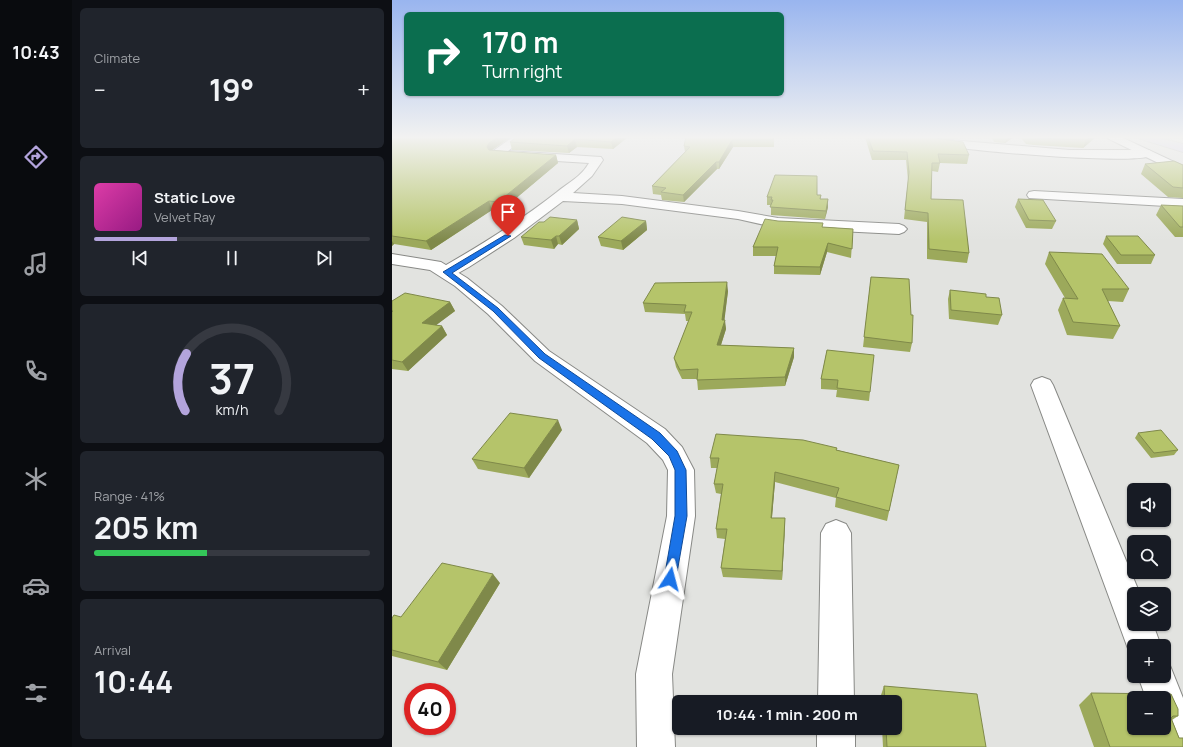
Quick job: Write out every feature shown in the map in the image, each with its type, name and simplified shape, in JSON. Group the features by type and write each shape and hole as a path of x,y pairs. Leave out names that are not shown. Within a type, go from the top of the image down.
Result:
{"street":[{"path":"447,272 496,244 531,220 561,197 589,172"},
{"path":"1034,195 1183,203"},
{"path":"561,197 622,200 738,215 778,223 899,229"},
{"path":"392,258 435,266 447,272 495,310 542,356 656,436 673,454 681,470 681,516 654,674 654,719 656,747"},
{"path":"1042,385 1127,601"},
{"path":"836,533 836,695"},
{"path":"1159,683 1183,745"},
{"path":"836,735 836,747"}],"building":[{"path":"392,172 535,172 498,202 489,201 426,241 392,236"},
{"path":"666,172 706,172 683,195 661,192 666,188 652,186"},
{"path":"909,172 932,172 931,199 963,200 969,253 929,249 928,213 905,210"},
{"path":"1155,172 1183,172 1183,188 1173,187"},
{"path":"775,175 817,176 817,195 821,195 820,199 828,199 826,211 770,207 773,200 771,200 772,197 767,197"},
{"path":"1018,199 1043,200 1056,221 1029,220"},
{"path":"1161,205 1183,206 1183,227 1180,227"},
{"path":"550,217 577,220 559,236 556,236 551,240 521,237 539,222 544,222"},
{"path":"622,217 646,221 621,241 598,237"},
{"path":"765,219 823,223 822,227 853,229 852,249 828,243 820,267 774,266 778,247 753,247"},
{"path":"1106,236 1138,236 1155,255 1121,255"},
{"path":"1049,252 1102,254 1129,289 1102,289 1120,326 1073,322 1063,298 1078,299"},
{"path":"871,277 909,279 911,315 913,315 912,343 864,337"},
{"path":"727,282 722,320 725,320 717,345 794,348 785,377 697,380 698,369 680,370 674,358 692,312 684,312 686,305 643,303 655,283"},
{"path":"950,290 986,294 986,297 999,298 1002,315 951,310"},
{"path":"405,293 450,302 422,323 442,326 402,362 392,360 392,301"},
{"path":"827,350 874,355 870,392 837,388 838,380 821,379"},
{"path":"510,413 558,420 524,468 472,459"},
{"path":"1161,430 1178,450 1154,453 1138,433"},
{"path":"716,434 803,440 837,448 836,450 899,465 889,511 836,497 839,488 775,472 771,518 785,518 782,571 721,568 727,529 716,529 723,484 714,484 719,458 710,458"},
{"path":"442,563 493,574 438,662 392,650 392,618 394,615 401,617"},
{"path":"884,686 977,694 986,747 887,747 886,735 902,735 902,695 885,695"},
{"path":"1091,693 1127,693 1127,735 1171,735 1171,718 1179,738 1183,738 1183,747 1110,747"},
{"path":"1171,694 1178,709 1178,716 1173,716 1171,718"}],"route":[{"path":"508,236 447,272 462,282 495,310 542,356 656,436 673,454 681,470 681,516 670,579"}]}
